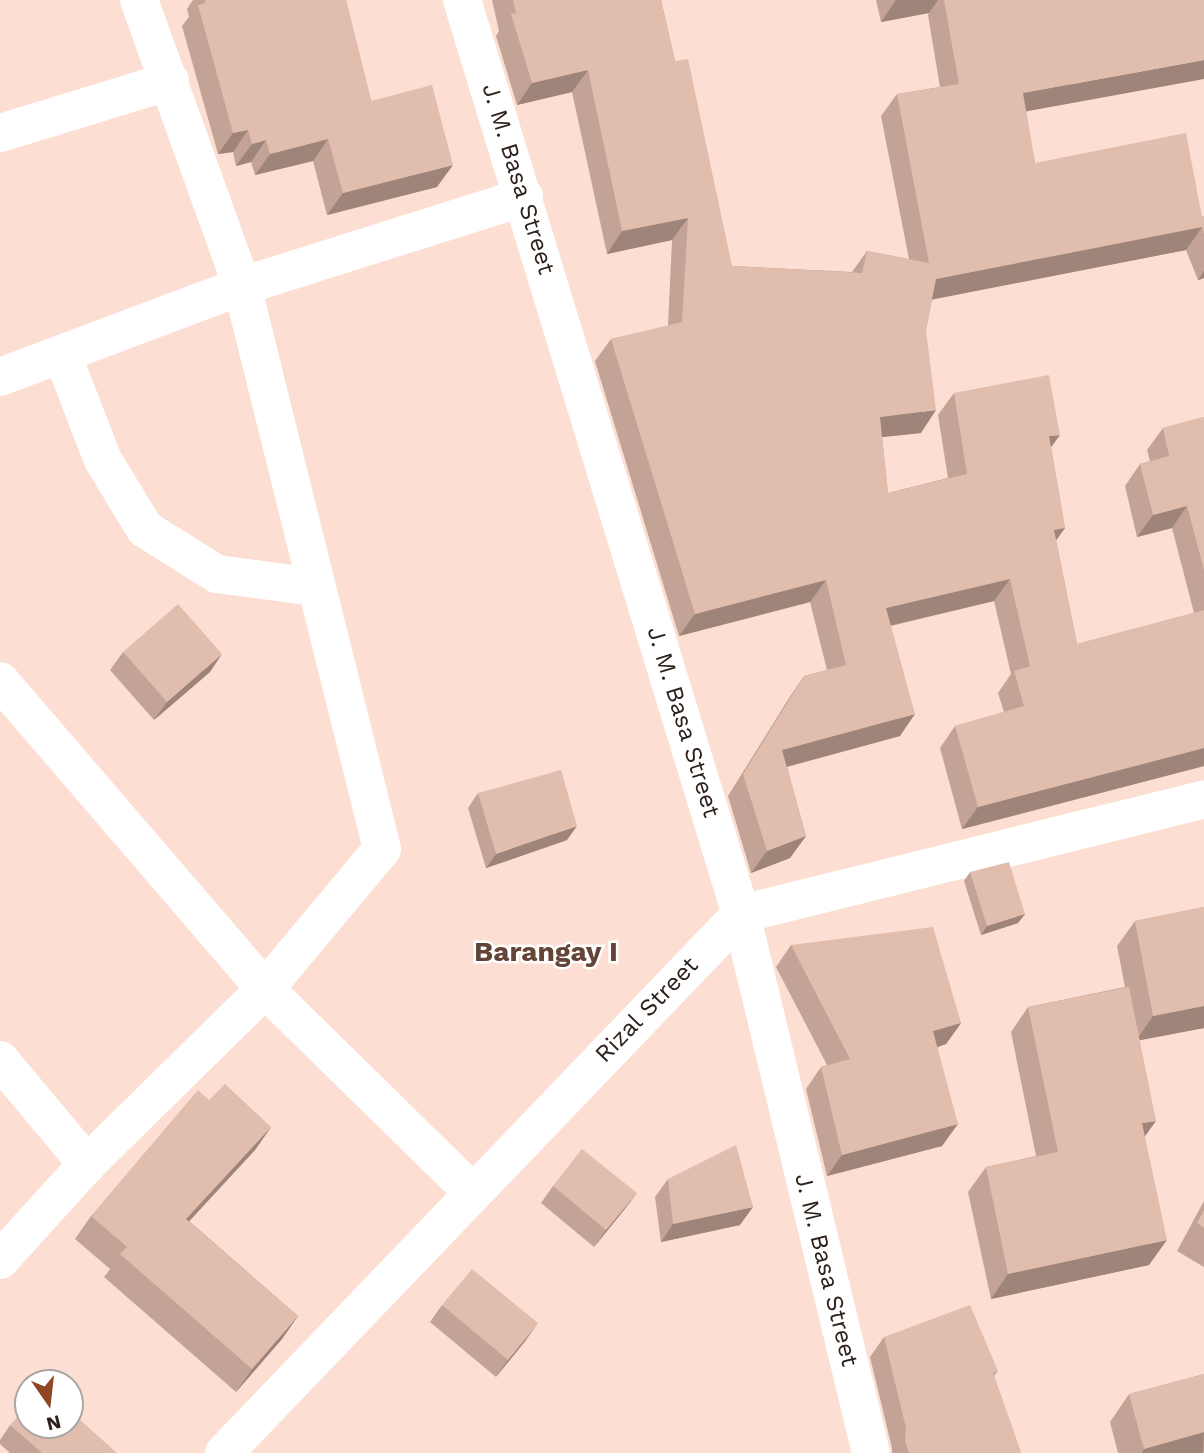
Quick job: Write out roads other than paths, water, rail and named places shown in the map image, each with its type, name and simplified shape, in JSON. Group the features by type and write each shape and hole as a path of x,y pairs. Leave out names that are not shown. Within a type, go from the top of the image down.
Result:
{"street":[{"path":"0,1260 87,1164 265,989 382,849 242,286 139,0"},
{"name":"J. M. Basa Street","path":"462,0 741,914 870,1453"},
{"path":"0,133 170,80"},
{"path":"0,377 242,286 524,197"},
{"path":"62,354 103,460 145,529 217,574 316,587"},
{"path":"0,681 265,989 471,1191"},
{"path":"741,914 1204,799"},
{"name":"Rizal Street","path":"224,1453 471,1191 741,914"},
{"path":"0,1060 87,1164"}],"district":[{"name":"Barangay I","path":"546,952"}]}
